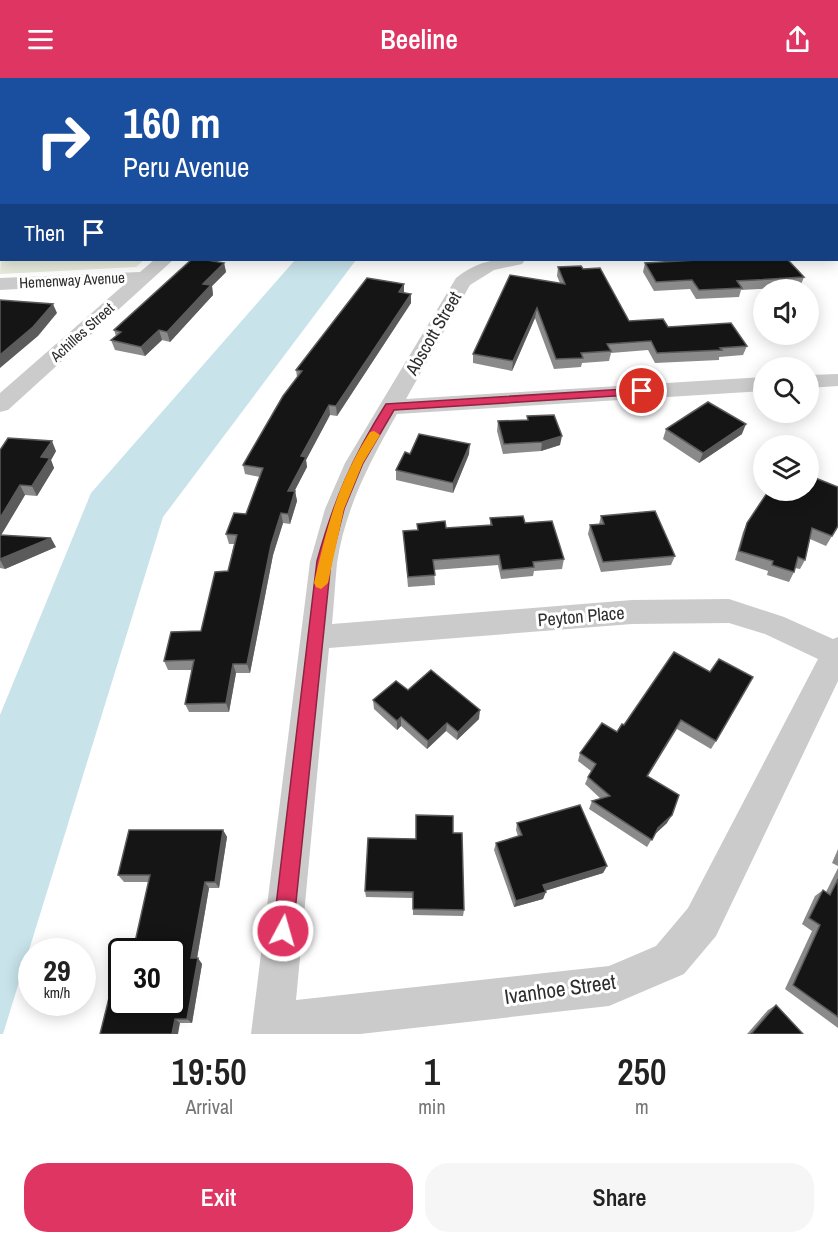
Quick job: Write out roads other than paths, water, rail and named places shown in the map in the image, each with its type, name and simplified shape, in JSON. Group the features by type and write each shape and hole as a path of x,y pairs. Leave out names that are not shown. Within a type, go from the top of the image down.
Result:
{"street":[{"name":"Achilles Street","path":"0,405 163,261"},
{"name":"Abscott Street","path":"273,1029 324,561 338,509 357,463 463,282 482,268 512,261"},
{"name":"Hemenway Avenue","path":"0,284 144,277"},
{"path":"819,382 838,381"},
{"path":"390,407 753,385"},
{"name":"Peyton Place","path":"315,637 632,612 729,611 774,625 837,653"},
{"name":"Ivanhoe Street","path":"273,1029 609,986 669,960 702,922 837,653"}],"water":[{"path":"294,261 355,261 163,517 33,938 18,938 18,986 3,1034 0,1034 0,715 91,493"}]}
